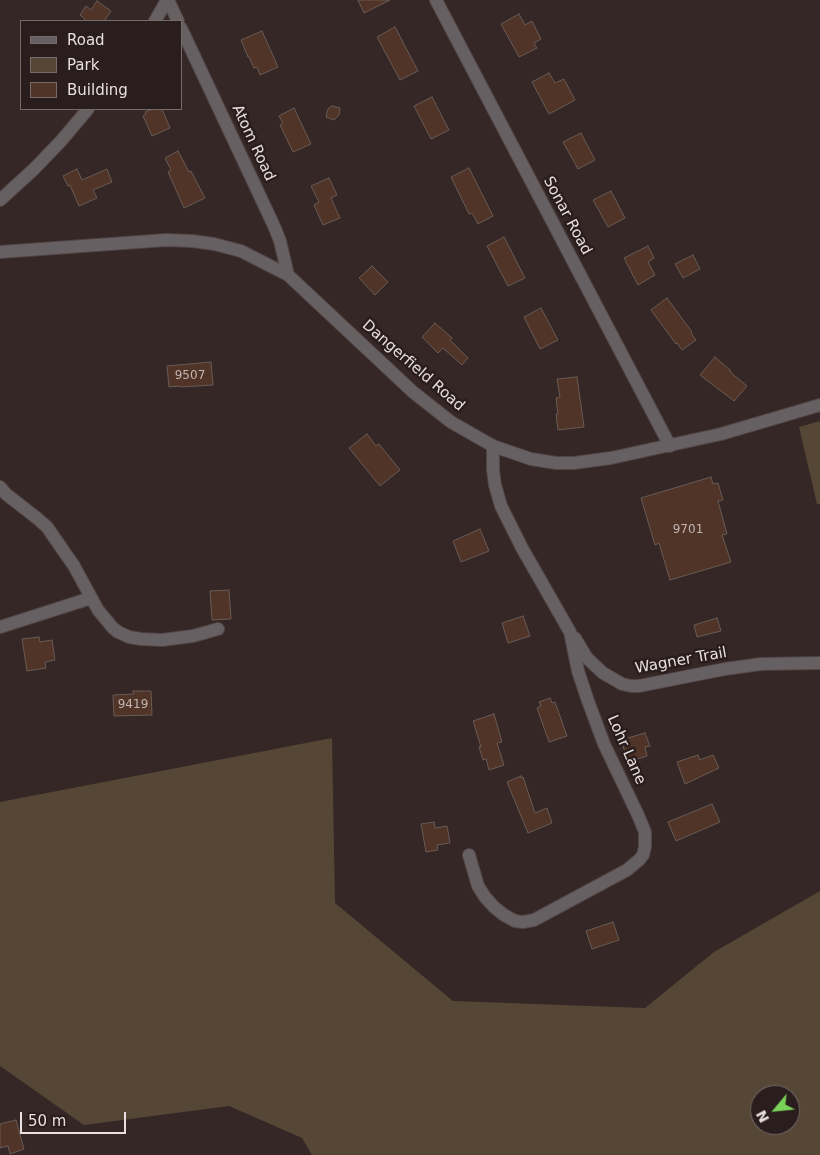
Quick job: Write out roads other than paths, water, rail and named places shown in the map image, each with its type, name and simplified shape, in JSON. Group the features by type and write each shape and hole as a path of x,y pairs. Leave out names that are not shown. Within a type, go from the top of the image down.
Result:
{"street":[{"path":"156,20 168,0"},
{"path":"168,0 178,20"},
{"name":"Sonar Road","path":"436,0 670,446"},
{"name":"Atom Road","path":"182,30 274,226 280,241 288,275"},
{"path":"0,200 40,163 87,110"},
{"name":"Dangerfield Road","path":"0,252 166,240 214,244 241,251 288,275 420,398 451,422 493,446 531,459 556,463 574,463 611,458 721,434 820,405"},
{"name":"Lohr Lane","path":"469,855 478,886 485,897 504,915 515,921 523,922 534,920 618,876 639,860 643,855 645,847 644,832 624,784 604,744 588,701 578,671 570,632 522,548 501,506 493,470 493,446"},
{"path":"0,487 47,527 74,566 98,610 113,628 129,637 162,640 193,636 218,629"},
{"path":"0,627 91,598"},
{"name":"Wagner Trail","path":"570,632 587,658 603,673 622,684 631,686 761,664 820,663"}]}
